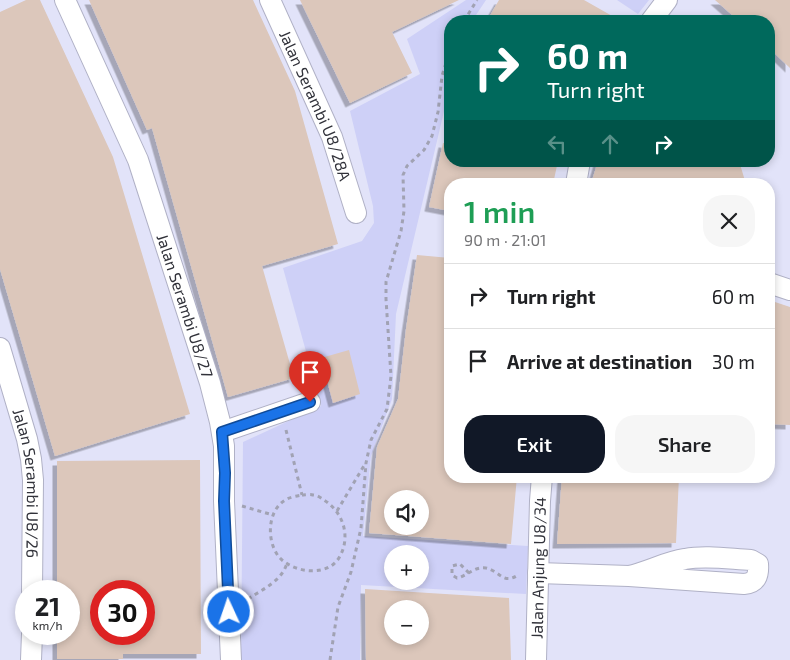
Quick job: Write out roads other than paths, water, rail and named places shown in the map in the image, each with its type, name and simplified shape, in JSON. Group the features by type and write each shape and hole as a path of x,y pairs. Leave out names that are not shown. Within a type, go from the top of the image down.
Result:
{"street":[{"name":"Jalan Serambi U8/27","path":"64,0 141,167 210,383 222,432 231,660"},
{"name":"Jalan Serambi U8/28A","path":"270,0 332,137 356,213"},
{"path":"656,15 667,0"},
{"path":"775,285 790,290"},
{"name":"Jalan Serambi U8/26","path":"0,348 27,439 31,459 33,480 32,580"},
{"path":"222,432 310,402"},
{"name":"Jalan Anjung U8/34","path":"536,660 542,483"},
{"path":"538,573 629,576 744,584 751,583 757,578 759,571 758,564 751,560 686,558 644,573 629,576"},
{"name":"Jalan Serambi U8/27","path":"219,660 229,620"},
{"path":"31,660 32,645"}]}
